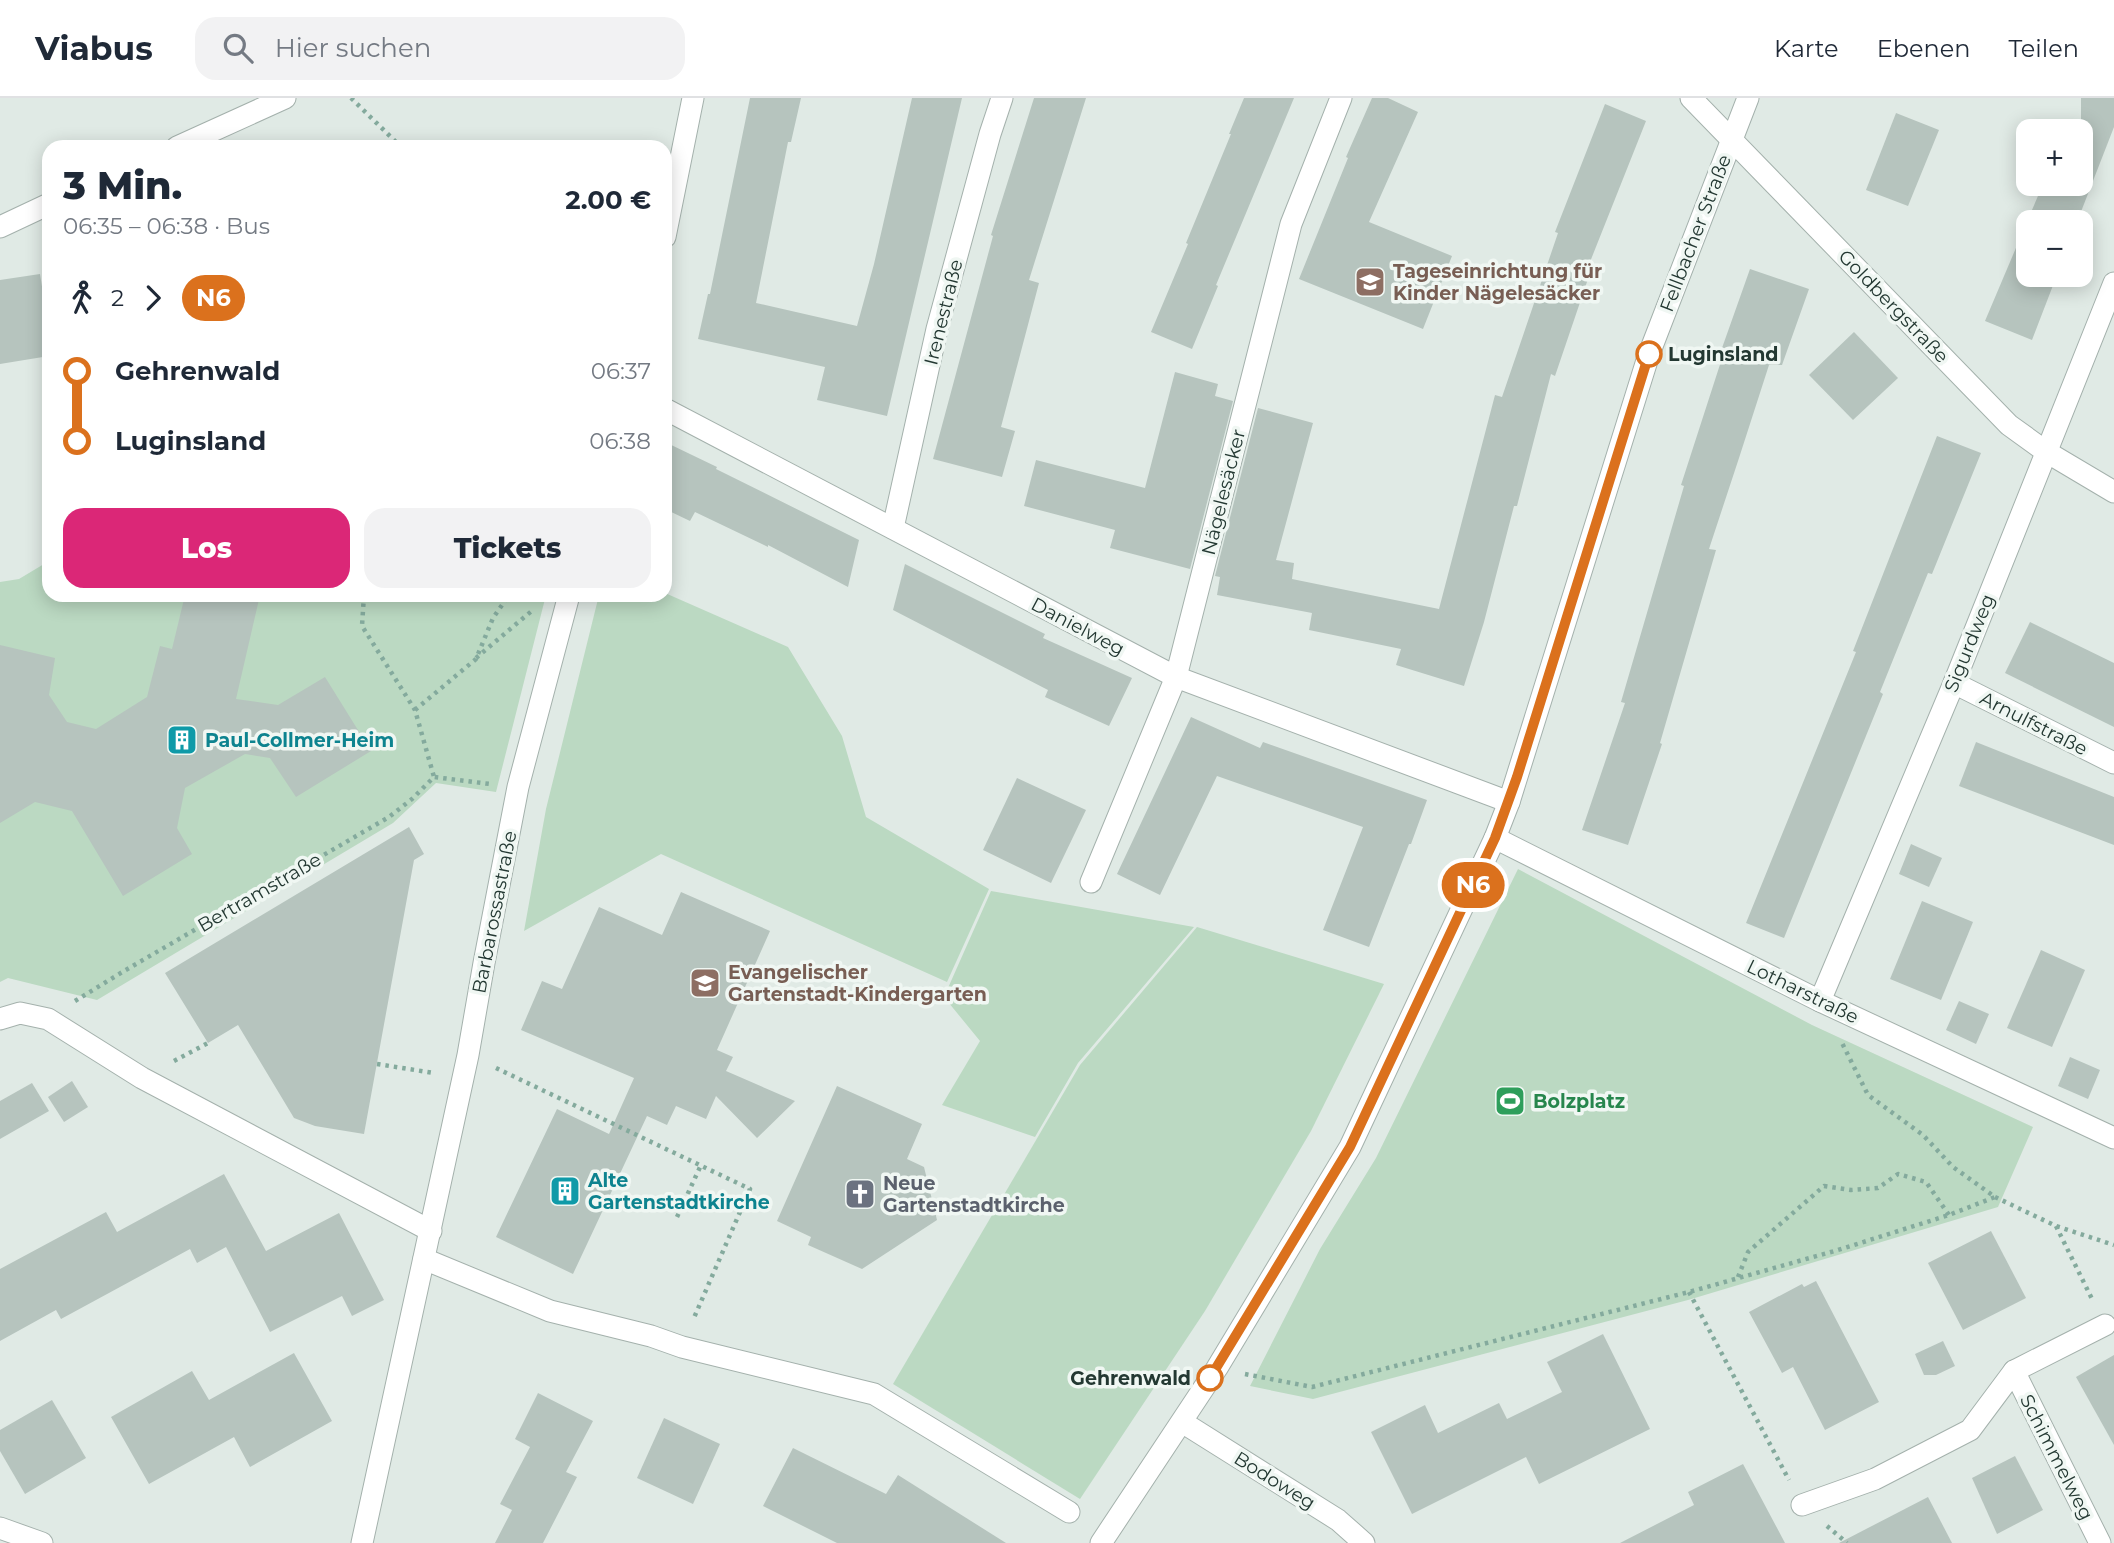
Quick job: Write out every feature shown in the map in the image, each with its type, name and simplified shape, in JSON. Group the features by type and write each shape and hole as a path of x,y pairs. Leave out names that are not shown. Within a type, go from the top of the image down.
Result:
{"street":[{"path":"192,140 285,98"},
{"path":"672,202 693,98"},
{"name":"Irenestraße","path":"893,528 937,329 1002,98"},
{"name":"Nägelesäcker","path":"1091,882 1176,677 1291,224 1341,98"},
{"name":"Goldbergstraße","path":"1691,98 2009,425 2045,451 2114,492"},
{"name":"Fellbacher Straße","path":"1101,1543 1217,1368 1350,1147 1495,838 1509,802 1649,354 1748,98"},
{"path":"0,227 42,208"},
{"name":"Sigurdweg","path":"1820,1001 1954,682 2114,284"},
{"name":"Danielweg","path":"672,413 1176,677 1509,802"},
{"name":"Barbarossastraße","path":"362,1543 468,1055 518,787 567,602"},
{"name":"Arnulfstraße","path":"1954,682 2114,763"},
{"name":"Lotharstraße","path":"1495,838 1820,1001 2114,1138"},
{"path":"0,1019 20,1013 48,1019 142,1078 431,1231"},
{"path":"424,1259 550,1311 651,1336 682,1347 874,1394 1069,1512"},
{"name":"Schimmelweg","path":"1802,1505 1875,1479 1970,1430 2014,1371 2105,1325"},
{"name":"Schimmelweg","path":"2014,1371 2101,1543"},
{"name":"Bodoweg","path":"1182,1422 1338,1520 1364,1543"},
{"path":"0,1528 39,1543"}],"path":[{"path":"351,98 392,140"},
{"path":"364,602 362,626 415,710 434,777 518,787"},
{"path":"476,659 493,618 504,602"},
{"path":"415,710 541,603"},
{"name":"Bertramstraße","path":"48,1019 124,971 388,817 412,799 434,777"},
{"path":"1820,1001 1868,1095 1923,1135 1953,1167 1995,1197 2056,1226 2114,1245"},
{"path":"468,1055 750,1189 682,1347"},
{"path":"377,1063 463,1077"},
{"path":"677,1217 701,1165"},
{"path":"1738,1278 1748,1252 1824,1186 1878,1188 1898,1174 1927,1182 1949,1215"},
{"path":"1217,1368 1312,1387 1689,1292 1949,1215 1995,1197"},
{"path":"2056,1226 2105,1325"},
{"path":"1689,1292 1802,1505 1847,1543"}],"green space":[{"path":"42,565 42,602 544,602 496,792 436,783 393,823 97,1000 8,978 0,982 0,582 19,579"},
{"path":"672,596 788,647 842,736 866,817 989,889 947,982 661,854 524,931 546,809 597,602 672,602"},
{"path":"1518,869 1812,1025 2033,1127 1998,1207 1688,1300 1313,1399 1250,1386 1320,1249 1376,1158"},
{"path":"991,891 1194,927 1078,1063 1035,1137 942,1105 980,1041 944,997"},
{"path":"1197,927 1384,984 1311,1131 1205,1311 1080,1499 893,1384 1080,1065"}],"building":[{"path":"750,98 801,98 791,142 788,142 756,303 857,326 912,98 962,98 887,416 817,400 825,367 698,339 710,294"},
{"path":"1034,98 1086,98 1029,280 1039,283 1001,427 1015,431 1002,477 933,459 993,236 991,235"},
{"path":"1244,98 1294,98 1192,349 1151,332"},
{"path":"1372,98 1388,98 1418,112 1369,222 1452,256 1423,329 1299,279"},
{"path":"2081,98 2114,98 2114,127 2093,181 2093,119 2081,119"},
{"path":"1605,104 1646,121 1586,272 1590,273 1555,376 1551,374 1517,506 1514,506 1484,622 1464,686 1396,665 1401,649 1309,630 1312,613 1217,595 1220,577 1215,576 1258,408 1313,423 1276,560 1294,563 1292,579 1439,609 1495,395 1502,397 1558,233 1555,232"},
{"path":"1896,113 1939,130 1908,206 1866,190"},
{"path":"2038,196 2087,196 2082,210 2032,210"},
{"path":"2016,248 2016,287 2052,287 2032,340 1985,321"},
{"path":"1750,269 1809,289 1782,365 1769,365 1709,549 1716,550 1660,743 1662,744 1628,845 1582,830 1625,703 1621,702 1684,486 1681,485 1725,349 1722,348"},
{"path":"40,274 42,357 0,364 0,280"},
{"path":"1854,332 1898,378 1853,420 1809,375"},
{"path":"1175,372 1218,384 1215,396 1233,401 1190,569 1110,548 1115,530 1024,506 1036,460 1145,488"},
{"path":"1937,436 1981,453 1932,574 1928,573 1880,692 1883,694 1784,938 1746,923 1856,652 1853,651"},
{"path":"672,445 859,540 848,587 768,545 695,512 690,521 672,512"},
{"path":"905,564 1045,634 1043,638 1132,678 1109,726 1045,697 1048,690 893,610"},
{"name":"Paul-Collmer-Heim","path":"183,602 258,602 236,699 278,705 325,677 371,751 296,797 270,758 245,754 185,788 177,828 192,854 123,896 72,811 35,802 0,823 0,645 55,658 49,695 67,722 96,729 147,697 160,646 172,649"},
{"path":"2030,622 2114,663 2114,727 2005,673"},
{"path":"1191,717 1260,748 1263,742 1427,800 1369,947 1323,930 1363,827 1217,776 1160,895 1117,874"},
{"path":"1976,742 2114,797 2114,845 1959,786"},
{"path":"1017,778 1086,810 1051,883 983,850"},
{"path":"409,827 424,854 414,860 364,1134 315,1126 294,1118 238,1025 208,1043 165,973"},
{"path":"1911,844 1942,858 1929,887 1899,874"},
{"path":"681,892 770,931 717,1050 733,1057 726,1071 795,1101 757,1138 716,1096 706,1119 676,1106 667,1125 647,1116 573,1274 496,1237 557,1109 609,1134 634,1078 521,1030 542,981 562,989 599,907 662,935"},
{"path":"1922,901 1973,922 1941,1000 1890,979"},
{"path":"2041,950 2085,970 2052,1047 2007,1028"},
{"path":"1959,1001 1989,1014 1976,1044 1946,1030"},
{"path":"2070,1057 2100,1070 2088,1099 2058,1086"},
{"path":"72,1081 88,1107 64,1122 48,1097"},
{"path":"32,1083 49,1111 0,1139 0,1101"},
{"name":"Neue Gartenstadtkirche","path":"837,1086 922,1124 907,1159 924,1167 937,1220 862,1269 808,1245 811,1237 777,1221"},
{"path":"224,1174 266,1251 339,1213 384,1300 352,1316 342,1296 270,1332 226,1247 197,1263 190,1249 61,1319 56,1310 0,1341 0,1269 106,1212 117,1232"},
{"path":"1991,1231 2026,1298 1963,1330 1928,1263"},
{"path":"1816,1281 1879,1402 1825,1430 1793,1367 1782,1373 1749,1312 1802,1284 1804,1287"},
{"path":"1603,1334 1650,1429 1539,1484 1526,1457 1412,1514 1371,1432 1425,1405 1438,1433 1499,1403 1507,1419 1562,1392 1547,1362"},
{"path":"1943,1341 1955,1366 1936,1375 1924,1375 1915,1354"},
{"path":"294,1353 332,1421 250,1467 234,1437 149,1484 111,1417 192,1371 209,1400"},
{"path":"2114,1355 2114,1445 2076,1377"},
{"path":"538,1393 593,1421 566,1472 577,1477 543,1543 495,1543 512,1510 500,1504 530,1447 515,1439"},
{"path":"52,1400 86,1458 25,1494 0,1451 0,1430"},
{"path":"664,1418 720,1444 693,1504 637,1478"},
{"path":"793,1448 886,1494 898,1475 1006,1543 837,1543 763,1506"},
{"path":"2015,1456 2043,1510 1997,1534 1972,1478"},
{"path":"1743,1464 1785,1543 1620,1543 1694,1505 1688,1492"},
{"path":"1928,1497 1952,1543 1839,1543"}],"bus line":[{"name":"N6","path":"1210,1378 1350,1147 1495,838 1517,777 1649,354"}],"place":[{"name":"Tageseinrichtung für Kinder Nägelesäcker","path":"1370,282"},
{"name":"Luginsland","path":"1649,354"},
{"name":"Paul-Collmer-Heim","path":"182,740"},
{"name":"Evangelischer Gartenstadt-Kindergarten","path":"705,983"},
{"name":"Bolzplatz","path":"1510,1101"},
{"name":"Alte Gartenstadtkirche","path":"565,1191"},
{"name":"Neue Gartenstadtkirche","path":"860,1194"},
{"name":"Gehrenwald","path":"1210,1378"}]}
